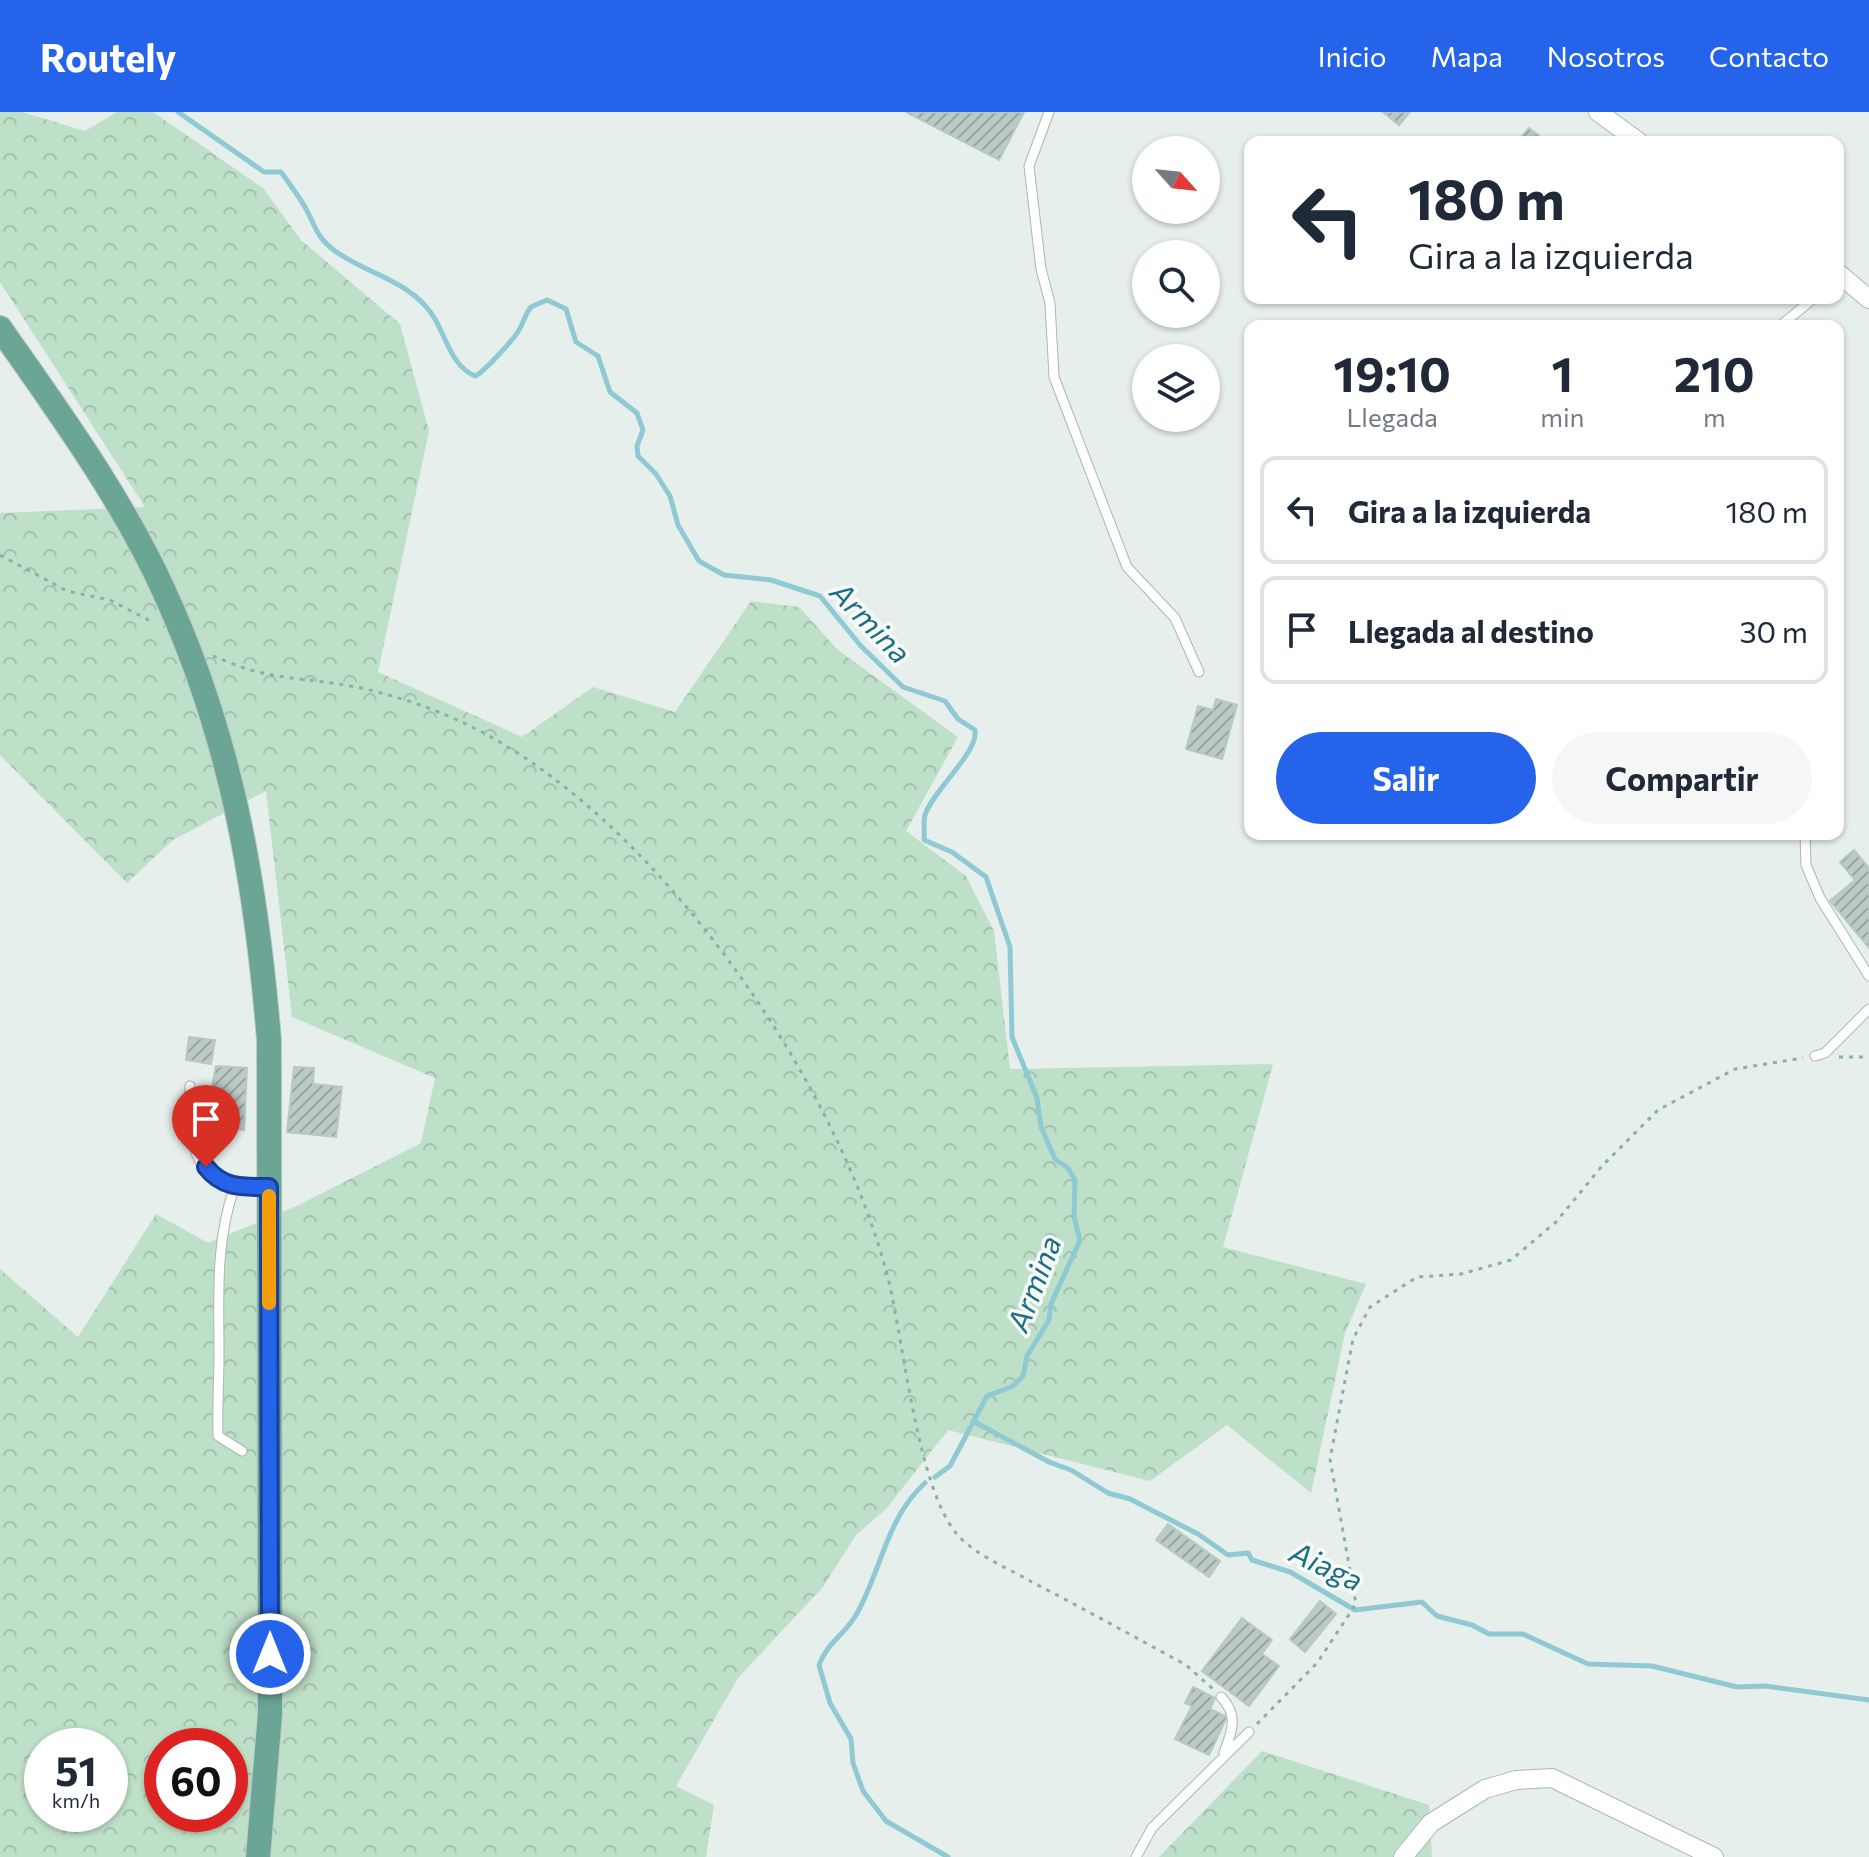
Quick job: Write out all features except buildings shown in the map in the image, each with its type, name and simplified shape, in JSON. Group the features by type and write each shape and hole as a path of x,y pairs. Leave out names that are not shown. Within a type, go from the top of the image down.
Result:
{"main road":[{"path":"0,328 123,515 163,588 228,768 248,850 260,934 269,1040 270,1714 258,1857"}],"street":[{"path":"1598,112 1631,136"},
{"path":"1844,278 1869,299"},
{"path":"1403,1857 1431,1823 1485,1789 1516,1780 1552,1778 1714,1857"}],"lane":[{"path":"1049,112 1029,166 1041,269 1050,303 1054,377 1127,567 1175,618 1199,672"},
{"path":"1787,320 1807,304"},
{"path":"1805,840 1806,865 1820,898 1869,976"},
{"path":"1815,1056 1825,1053 1869,1009"},
{"path":"190,1086 189,1130 196,1154 216,1181 235,1186 269,1187"},
{"path":"235,1186 225,1215 219,1276 217,1411 218,1436 242,1451"},
{"path":"1221,1697 1230,1706 1234,1724 1223,1756"},
{"path":"1136,1857 1152,1828 1249,1732"}],"path":[{"path":"0,555 67,591 110,600 203,652 259,673 358,687 435,708 505,745 559,780 618,832 693,918 759,1004 831,1127 869,1214 888,1280 928,1467 939,1505 958,1535 990,1558 1186,1665 1221,1697"},
{"path":"1249,1732 1317,1663 1356,1604 1330,1459 1353,1339 1370,1307 1417,1277 1461,1274 1511,1260 1556,1222 1602,1166 1658,1110 1735,1069 1815,1056 1869,1057"}],"green space":[{"path":"0,112 22,112 85,131 117,112 153,112 263,188 301,240 400,324 429,431 378,672 522,737 593,687 675,712 751,601 799,607 838,650 958,737 906,831 966,876 994,931 1010,1069 1273,1064 1223,1247 1366,1284 1345,1333 1311,1493 1227,1425 1150,1481 948,1430 886,1509 856,1535 823,1587 738,1678 676,1786 714,1805 706,1857 0,1857 0,1269 78,1337 156,1214 208,1243 299,1205 421,1143 435,1078 292,1017 266,791 173,840 127,883 0,755 0,513 145,507 0,282"},
{"path":"1262,1751 1429,1805 1432,1857 1159,1857"}],"waterway":[{"name":"Armina","path":"178,112 264,172 281,172 324,241 348,259 402,287 426,306 455,359 467,372 475,376 491,363 519,330 531,307 547,300 566,309 576,342 598,356 610,392 637,413 643,430 637,446 638,456 656,474 670,496 678,525 699,561 724,575 771,580 820,596 860,645 903,687 945,701 958,719 975,730 970,749 925,815 924,840 952,852 986,877 1010,947 1012,1037 1037,1098 1041,1127 1055,1159 1068,1168 1075,1180 1074,1217 1080,1240 1051,1304 1049,1320 1027,1356 1023,1376 1013,1386 987,1396 950,1466 935,1477"},
{"name":"Aiaga","path":"973,1421 1049,1462 1071,1470 1108,1493 1130,1499 1198,1534 1228,1555 1248,1553 1252,1560 1290,1572 1355,1610 1422,1602 1437,1616 1472,1625 1489,1634 1523,1634 1588,1664 1652,1666 1737,1687 1765,1686 1869,1700"},
{"name":"Armina","path":"925,1483 901,1512 856,1615 819,1665 830,1703 851,1739 853,1763 863,1791 886,1821 948,1857"}],"slow traffic":[{"path":"269,1196 269,1303"}],"route":[{"path":"206,1167 216,1181 240,1188 269,1187 270,1654"}]}
